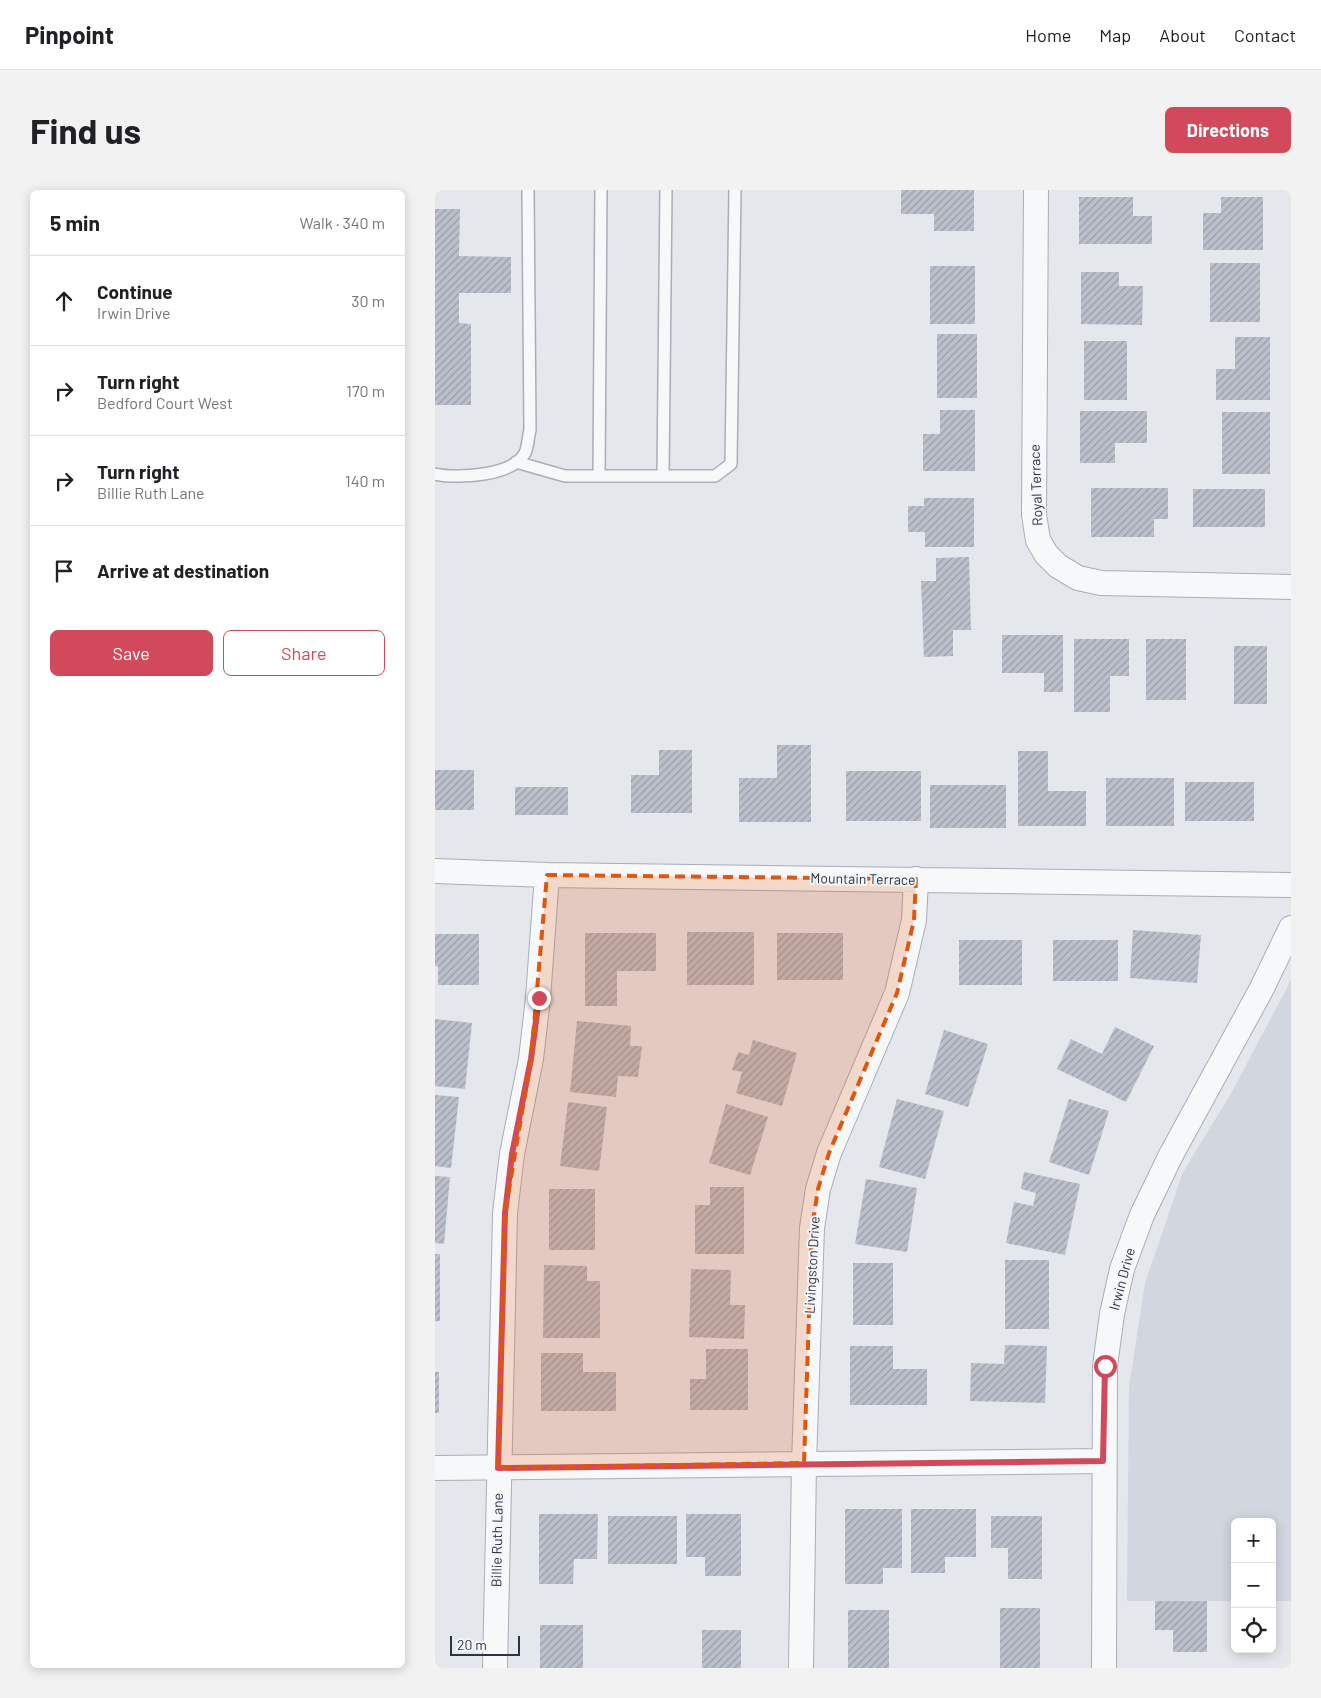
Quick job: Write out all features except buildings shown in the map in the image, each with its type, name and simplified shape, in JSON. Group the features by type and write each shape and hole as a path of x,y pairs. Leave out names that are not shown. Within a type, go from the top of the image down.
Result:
{"street":[{"name":"Royal Terrace","path":"1036,190 1034,515 1039,540 1046,554 1058,566 1078,578 1101,583 1291,587"},
{"name":"Mountain Terrace","path":"435,871 547,875 1291,885"},
{"name":"Billie Ruth Lane","path":"495,1668 505,1213 512,1154 532,1050 539,998 547,875"},
{"name":"Livingston Drive","path":"801,1668 804,1464 812,1228 818,1189 829,1154 897,993 914,920 916,879"},
{"name":"Irwin Drive","path":"1104,1668 1103,1461 1105,1366 1112,1314 1122,1269 1142,1214 1171,1155 1261,990 1291,928"},
{"path":"435,1468 1103,1461"}],"lane":[{"path":"435,474 488,474 510,467 525,453 530,430 528,190"},
{"path":"599,476 601,190"},
{"path":"663,476 666,190"},
{"path":"516,462 565,476 715,476 731,464 735,190"}],"highlighted area":[{"path":"547,875 916,879 914,920 897,993 829,1153 818,1189 812,1228 804,1463 498,1468 505,1213 531,1059"}],"shaded area":[{"path":"1291,980 1291,1601 1276,1601 1276,1518 1231,1518 1231,1601 1127,1601 1129,1387 1145,1283 1183,1172 1232,1092"}],"route":[{"path":"539,998 531,1059 512,1154 505,1213 498,1468 1103,1461 1105,1366"}]}
